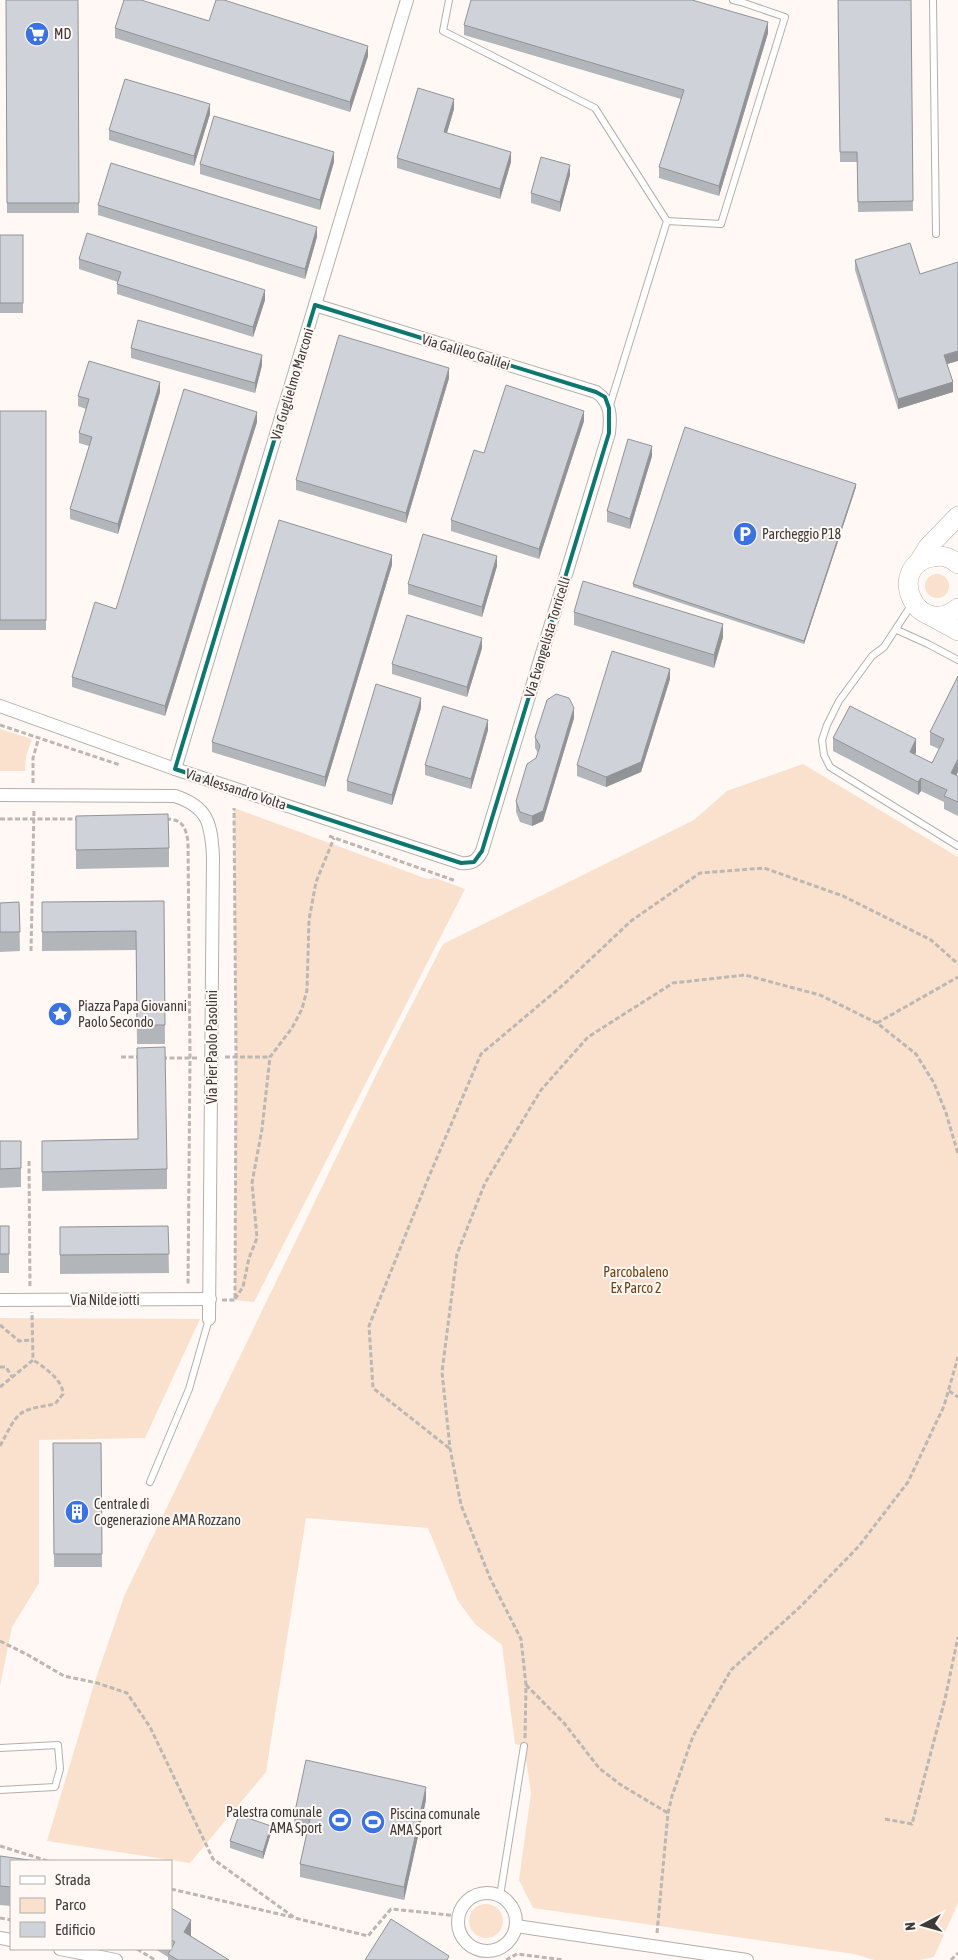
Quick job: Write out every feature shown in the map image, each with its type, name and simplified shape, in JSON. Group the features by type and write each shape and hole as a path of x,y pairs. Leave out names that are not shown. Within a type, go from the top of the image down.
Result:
{"street":[{"name":"Via Guglielmo Marconi","path":"175,769 407,0"},
{"name":"Via Galileo Galilei","path":"316,305 596,392 605,397 609,408"},
{"name":"Via Evangelista Torricelli","path":"474,862 482,851 609,433 609,408"},
{"path":"958,516 928,547 912,571 908,581 908,591 918,609 958,631"},
{"path":"918,563 927,558 937,556 947,558 958,564"},
{"path":"928,614 944,615 958,608"},
{"name":"Via Alessandro Volta","path":"0,706 175,769 461,863 468,864 474,862"},
{"name":"Via Pier Paolo Pasolini","path":"0,795 175,796 187,800 199,808 206,817 211,830 213,856 209,1319"},
{"name":"Via Nilde iotti","path":"0,1300 210,1299"},
{"path":"492,1893 500,1896 513,1908 516,1917 514,1934 501,1948 483,1955 461,1935 458,1926 459,1916 462,1908 474,1896 492,1893"},
{"path":"516,1926 747,1960"},
{"path":"65,1950 116,1960"}],"lane":[{"path":"449,0 443,31 595,108 667,221 609,408"},
{"path":"667,221 722,224 785,18 741,1 733,0"},
{"path":"933,0 936,234"},
{"path":"913,602 897,630 884,647 872,656 840,701 827,725 822,740 824,755 830,767 958,846"},
{"path":"897,630 958,660"},
{"name":"Via Pier Paolo Pasolini","path":"150,1482 189,1389 209,1319"},
{"path":"0,1748 58,1745 60,1769 55,1787 0,1790"},
{"path":"500,1896 524,1746"}],"path":[{"path":"31,951 34,820 33,758 38,738 47,722"},
{"path":"234,808 235,1300"},
{"path":"0,819 82,819"},
{"path":"160,819 179,821 186,832 188,842 190,1058 188,1299"},
{"path":"235,1300 243,1287 249,1258 257,1238 252,1183 262,1129 270,1057 292,1028 302,1009 307,990 309,920 316,882 334,838"},
{"path":"450,1448 374,1388 369,1326 481,1054 563,985 631,921 700,873 764,868 844,896 931,940 958,964"},
{"path":"524,1746 526,1685 521,1639 490,1578 461,1504 450,1448 442,1372 457,1254 485,1183 541,1090 588,1037 673,983 745,975 820,995 877,1023 916,1054 934,1084 958,1154"},
{"path":"877,1023 958,976"},
{"path":"121,1057 151,1058"},
{"path":"161,1058 270,1057"},
{"path":"29,1161 33,1360"},
{"path":"210,1299 235,1300"},
{"path":"0,1324 19,1341 32,1340"},
{"path":"656,1947 668,1813 693,1736 731,1670 801,1606 859,1546 908,1482 944,1406 958,1357"},
{"path":"0,1387 33,1360"},
{"path":"0,1446 16,1416 26,1409 55,1404 63,1394 63,1389 57,1380 44,1367 33,1360"},
{"path":"0,1368 6,1367 12,1377"},
{"path":"949,1391 958,1396"},
{"path":"885,1819 912,1824 945,1700 958,1637"},
{"path":"0,1641 64,1676 97,1682 127,1693 150,1727 213,1859 296,1918"},
{"path":"526,1685 564,1723 599,1768 621,1786 668,1813"},
{"path":"0,1846 45,1860"},
{"path":"172,1889 368,1936 391,1908 459,1916"},
{"path":"139,1950 155,1960"},
{"path":"951,1960 958,1953"},
{"path":"506,1960 517,1954 564,1960"}],"highlighted area":[{"path":"315,305 596,392 605,397 609,408 609,433 482,851 474,862 461,863 175,769"}],"green space":[{"path":"937,574 945,578 949,586 945,594 937,598 929,594 925,586 929,578"},
{"path":"0,729 32,739 26,756 25,771 0,771"},
{"name":"Parcobaleno Ex Parco 2","path":"803,764 958,857 958,1903 934,1957 920,1960 874,1960 854,1954 533,1908 519,1880 531,1793 524,1746 515,1744 502,1645 475,1624 458,1601 428,1528 306,1518 266,1772 190,1863 47,1841 95,1681 125,1594 379,1069 443,944 694,820 727,791"},
{"path":"234,808 427,879 435,878 465,889 254,1302 235,1300"},
{"path":"0,1318 200,1319 145,1438 39,1440 39,1583 12,1627 0,1686"},
{"path":"486,1904 498,1909 503,1921 498,1933 486,1938 474,1933 469,1921 474,1909"}],"building":[{"path":"6,0 78,0 79,203 7,203"},
{"path":"124,0 141,0 209,21 216,0 224,0 368,46 350,102 115,28"},
{"path":"471,0 692,0 768,22 719,186 659,167 684,90 464,25"},
{"path":"838,0 911,0 913,201 858,202 857,152 840,152"},
{"path":"125,79 210,104 194,156 109,130"},
{"path":"418,88 454,99 444,132 511,152 500,189 397,158"},
{"path":"214,116 334,152 320,200 200,164"},
{"path":"541,157 570,165 560,202 531,193"},
{"path":"111,163 317,227 305,269 98,205"},
{"path":"87,233 265,290 253,327 117,284 121,272 79,259"},
{"path":"0,235 23,235 23,303 0,303"},
{"path":"910,243 920,274 958,262 958,351 944,355 953,382 898,399 855,260"},
{"path":"138,320 262,355 255,383 131,348"},
{"path":"339,335 449,368 406,513 296,480"},
{"path":"89,361 160,382 118,524 70,509 92,437 79,433 89,399 78,396"},
{"path":"506,385 584,411 539,549 451,520 474,450 484,453"},
{"path":"184,389 257,412 165,706 72,677 95,602 116,609"},
{"path":"0,411 46,411 46,620 0,620"},
{"path":"685,427 856,484 804,641 633,584"},
{"path":"628,439 652,446 630,519 607,511"},
{"path":"279,520 392,555 325,777 212,742"},
{"path":"423,534 497,556 482,607 408,584"},
{"path":"583,581 723,624 714,655 574,612"},
{"path":"407,615 482,638 467,687 392,664"},
{"path":"612,651 670,669 641,762 606,777 577,765"},
{"path":"958,676 958,759 951,773 958,776 958,802 944,796 947,790 921,778 918,782 833,738 850,706 916,739 910,752 932,763 944,739 930,732"},
{"path":"376,684 421,698 392,795 347,781"},
{"path":"556,694 569,698 574,708 543,811 532,816 520,812 516,801 527,764 536,758 540,746 535,737 547,700"},
{"path":"443,706 488,720 471,779 425,765"},
{"path":"168,814 169,848 76,850 76,816"},
{"path":"164,901 165,1025 137,1025 136,931 42,932 42,902"},
{"path":"19,902 20,932 0,932 0,903"},
{"path":"165,1047 167,1169 42,1172 42,1141 138,1139 137,1048"},
{"path":"0,1141 21,1141 21,1168 0,1169"},
{"path":"0,1226 9,1226 9,1254 0,1254"},
{"path":"168,1226 169,1254 60,1255 60,1227"},
{"name":"Centrale di Cogenerazione AMA Rozzano","path":"53,1443 101,1443 102,1554 54,1554"},
{"path":"306,1760 426,1787 404,1887 300,1864 310,1819 294,1816"},
{"path":"239,1815 271,1826 263,1852 230,1841"},
{"path":"0,1856 30,1860 10,1860 10,1887 0,1886"},
{"path":"172,1909 191,1920 184,1932 229,1960 178,1960 168,1954 175,1942 172,1940"},
{"path":"391,1919 449,1956 447,1960 365,1960"}],"place":[{"name":"MD","path":"37,34"},
{"name":"Parcheggio P18","path":"745,534"},
{"name":"Piazza Papa Giovanni Paolo Secondo","path":"60,1014"},
{"name":"Centrale di Cogenerazione AMA Rozzano","path":"77,1512"},
{"name":"Palestra comunale AMA Sport","path":"340,1820"},
{"name":"Piscina comunale AMA Sport","path":"373,1822"}]}
